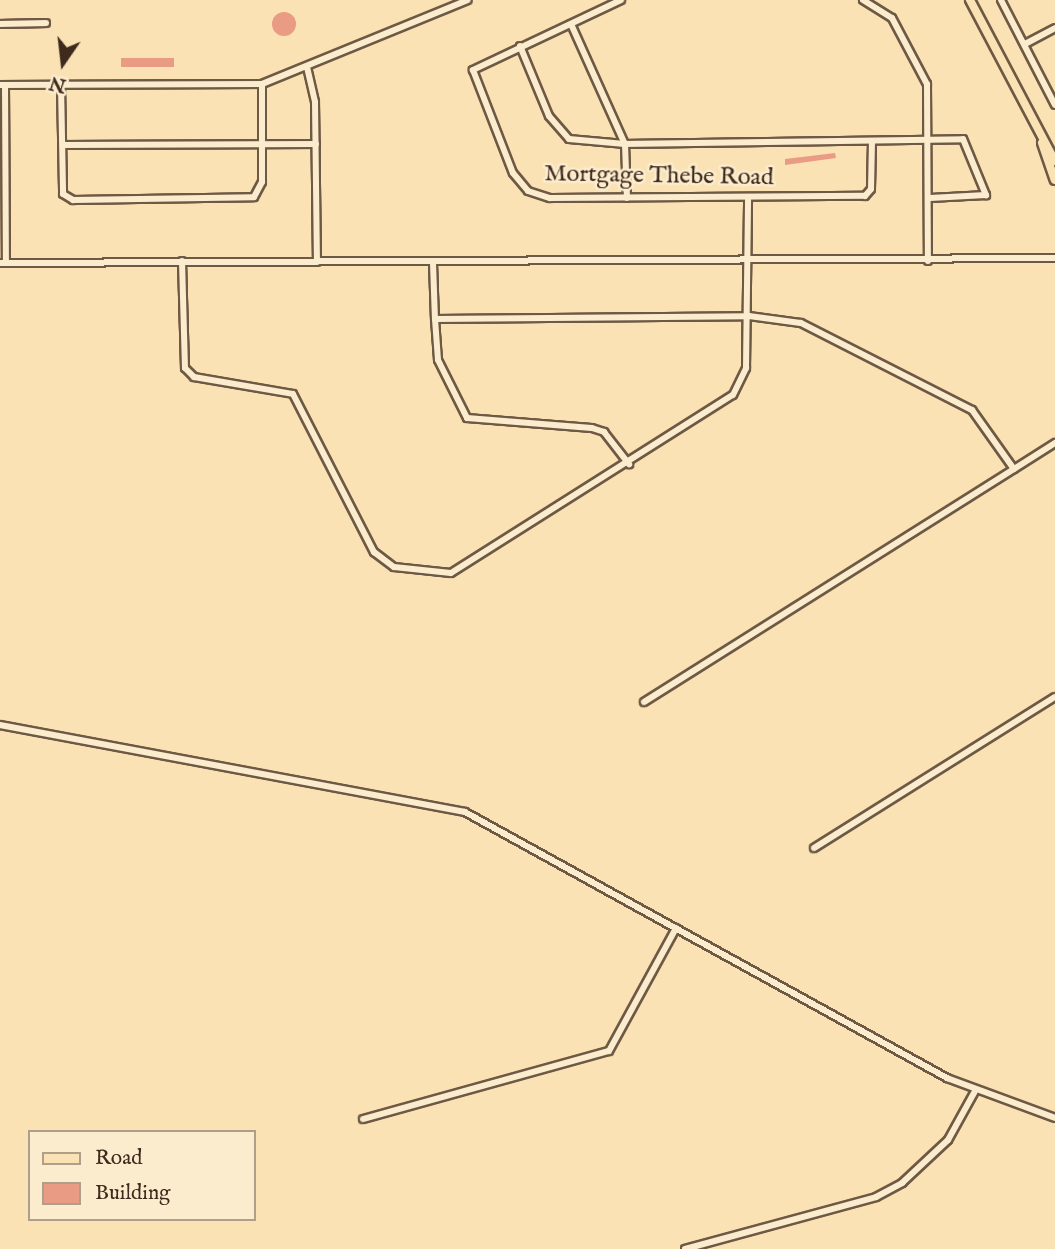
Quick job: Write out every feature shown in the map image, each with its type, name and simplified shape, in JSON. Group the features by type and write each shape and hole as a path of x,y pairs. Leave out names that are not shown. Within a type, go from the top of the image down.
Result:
{"main road":[{"path":"970,0 1040,137 1055,180"},
{"path":"1040,137 1054,156"}],"street":[{"path":"468,0 262,84 3,85 3,263 748,262 1055,258"},
{"name":"Mortgage Thebe Road","path":"621,0 602,4 571,24 476,66 472,74 519,183 550,198 865,196 871,189 872,143"},
{"path":"863,0 891,18 925,75 930,198 928,261"},
{"path":"1001,0 1055,104"},
{"path":"0,24 46,23"},
{"path":"571,24 625,144 627,198"},
{"path":"1025,44 1055,28"},
{"path":"520,46 561,134 577,142 872,143 963,139 986,192 983,197 930,198"},
{"path":"307,67 316,144 317,262"},
{"path":"61,85 63,194 73,200 254,197 261,189 262,84"},
{"path":"62,145 316,144"},
{"path":"182,261 185,368 194,377 286,391 297,397 373,552 383,562 460,570 733,395 744,375 749,316 748,197"},
{"path":"433,262 435,319 442,373 467,418 592,428 604,432 629,464"},
{"path":"435,319 749,316 822,331 964,404 978,416 1014,469"},
{"path":"644,702 1055,443"},
{"path":"814,848 1055,697"},
{"path":"0,725 466,812 975,1091 1055,1118"},
{"path":"363,1119 609,1051 676,928"},
{"path":"685,1249 876,1197 902,1183 948,1140 975,1091"}],"building":[{"path":"284,12 295,19 296,24 289,35 284,36 273,29 272,24 279,13"},
{"path":"121,58 174,58 174,67 121,67"},
{"path":"835,153 836,158 785,165 785,159"}]}
